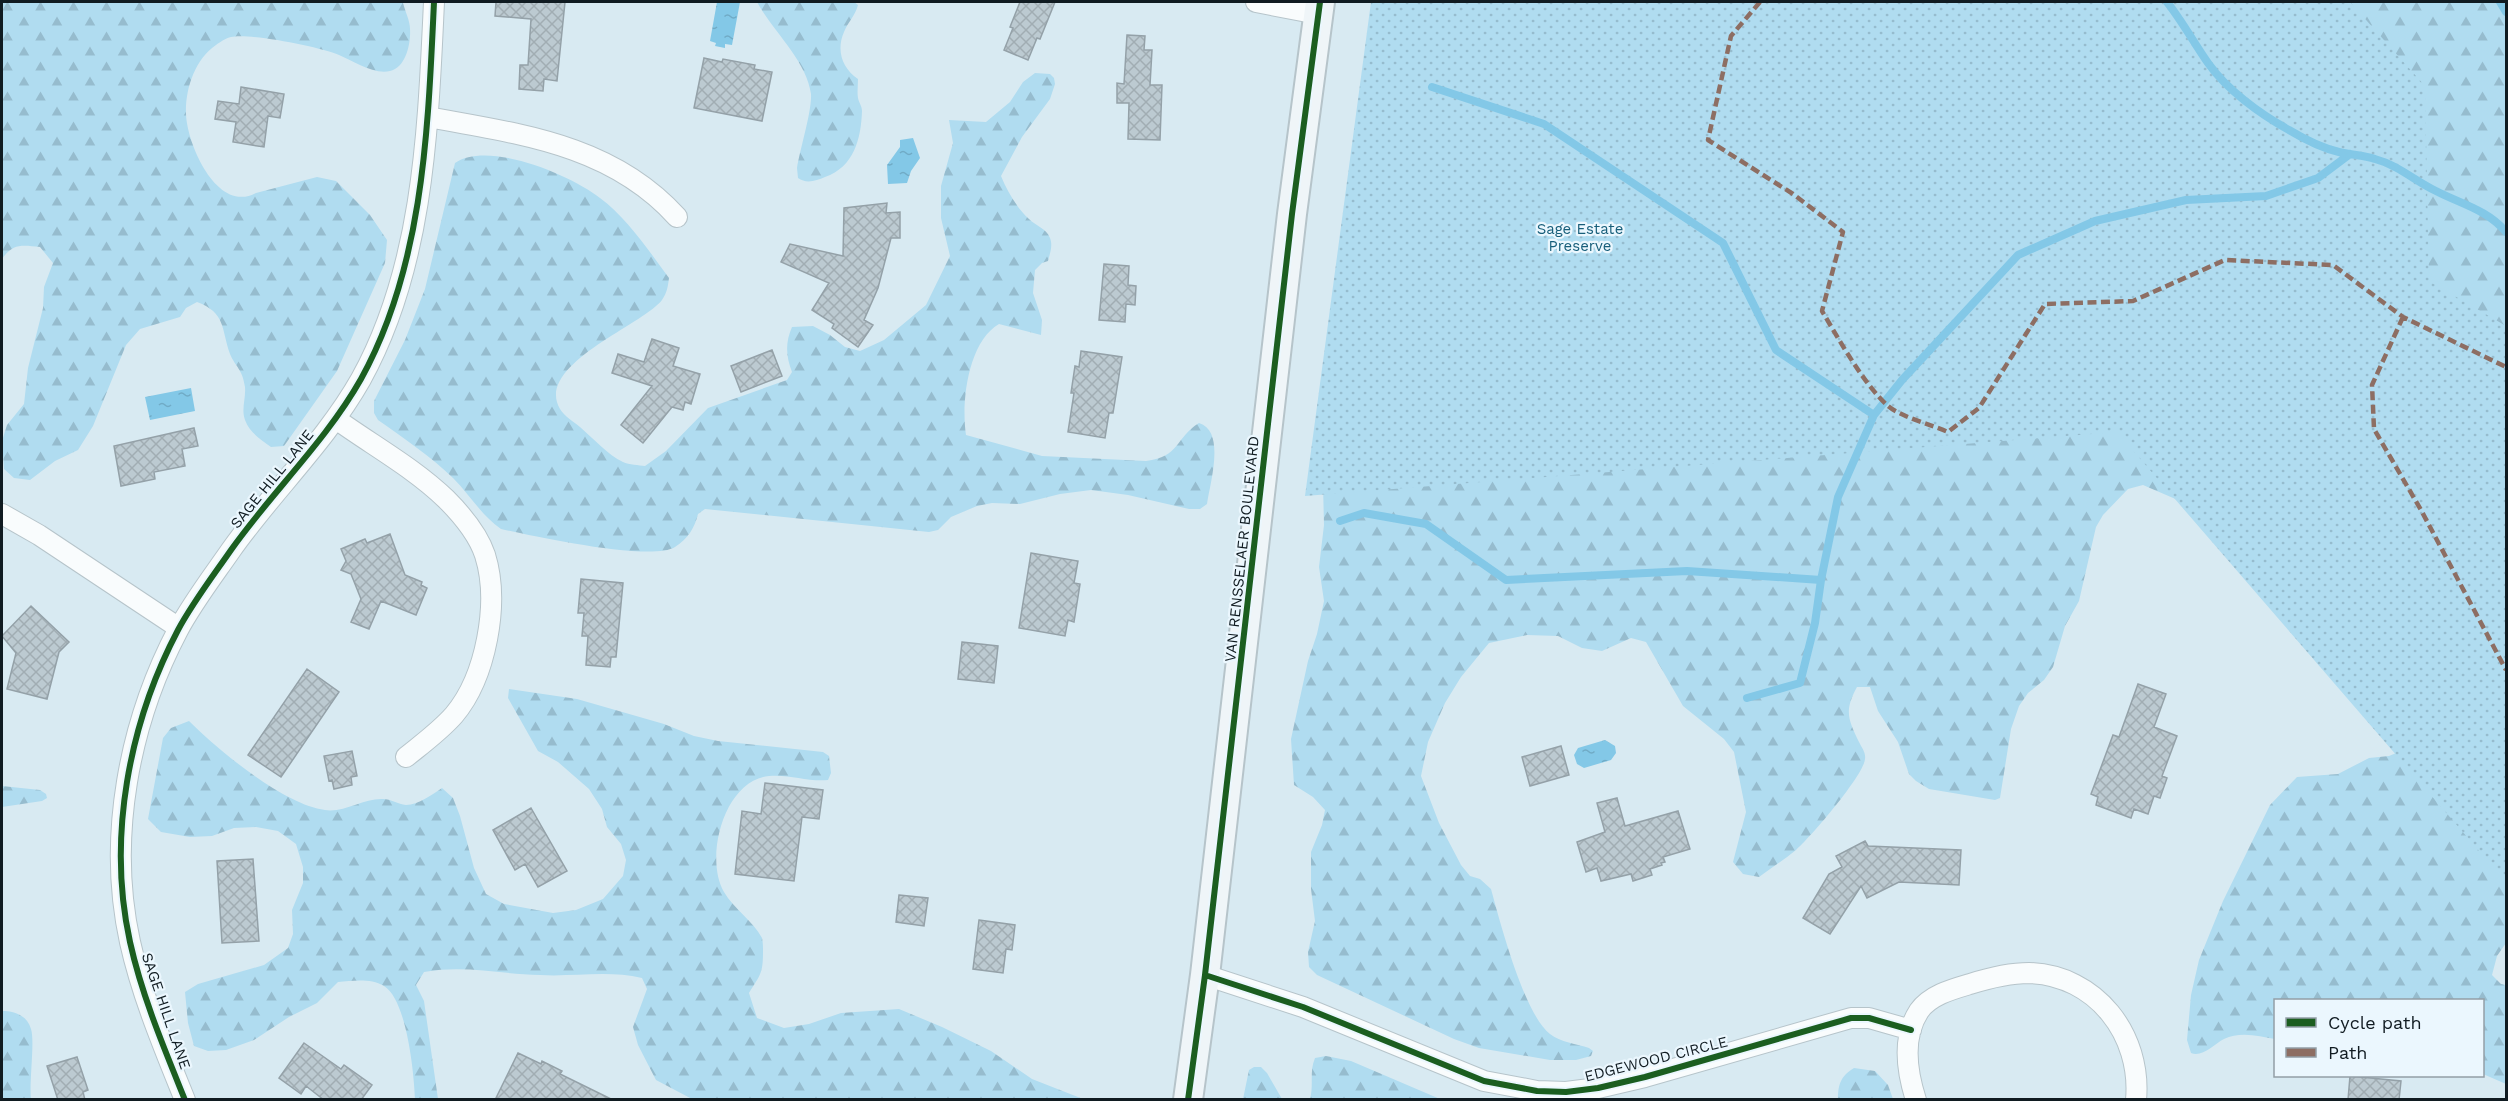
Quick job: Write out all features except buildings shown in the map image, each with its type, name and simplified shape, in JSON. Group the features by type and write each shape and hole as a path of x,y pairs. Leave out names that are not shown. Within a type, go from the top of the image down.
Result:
{"main road":[{"name":"VAN RENSSELAER BOULEVARD","path":"1188,1100 1206,975 1289,237 1319,8"}],"street":[{"name":"SAGE HILL LANE","path":"185,1100 149,1009 134,962 124,908 121,872 123,813 133,755 157,677 179,628 266,503 336,419 370,360 392,306 401,277 418,193 428,117 434,2"},
{"path":"1256,2 1319,8"},
{"path":"428,117 540,139 607,162 633,179 677,217"},
{"path":"336,419 419,477 446,499 475,535 485,556 490,607 485,645 477,677 453,716 406,757"},
{"path":"2,514 39,535 179,628"},
{"path":"1916,1100 1908,1059 1908,1044 1916,1016 1925,1004 1958,987 2014,974 2036,974 2057,978 2084,989 2106,1007 2116,1019 2129,1044 2135,1064 2136,1100"},
{"name":"EDGEWOOD CIRCLE","path":"1206,975 1303,1008 1484,1081 1538,1091 1566,1092 1598,1088 1645,1077 1851,1018 1869,1018 1911,1030"}],"green space":[{"path":"2,2 403,3 410,26 410,41 404,60 395,69 377,71 339,55 302,45 254,37 231,37 216,45 202,58 193,75 187,95 188,127 198,158 217,185 229,194 242,197 317,177 336,181 370,215 387,240 385,263 337,371 284,446 271,447 247,425 243,412 244,381 230,354 221,322 213,311 197,302 186,308 180,317 140,329 126,345 93,426 78,450 55,461 30,480 14,478 4,469 2,441 7,425 24,404 28,368 43,308 44,287 53,263 40,247 28,246 18,246 10,250 2,259"},
{"path":"757,2 854,2 858,5 844,32 841,52 844,64 858,79 858,100 862,111 858,142 843,166 818,180 808,181 798,178 797,168 811,101 808,82 796,58"},
{"name":"Sage Estate Preserve","path":"1371,2 2350,2 2425,86 2429,281 2506,326 2506,882 2117,432 1305,496"},
{"name":"Sage Estate Preserve","path":"1373,2 2506,2 2506,546 2194,507 2143,485 2128,489 2103,515 2096,527 2079,601 2065,626 2053,667 2019,706 2011,729 2000,798 1995,800 1929,789 1916,781 1909,774 1898,742 1878,711 1870,687 1857,687 1850,702 1849,715 1852,727 1864,750 1865,759 1862,767 1835,806 1803,843 1759,877 1743,874 1733,862 1746,812 1734,752 1724,739 1683,706 1646,642 1631,638 1602,651 1582,648 1558,636 1527,635 1489,643 1461,677 1445,703 1428,742 1421,776 1439,823 1461,865 1470,876 1480,879 1491,889 1522,988 1540,1023 1554,1037 1589,1048 1593,1051 1591,1056 1576,1060 1550,1060 1479,1048 1454,1039 1317,975 1309,967 1308,952 1315,921 1311,889 1311,852 1322,825 1325,810 1313,797 1294,785 1291,739 1324,601 1319,567 1324,525 1323,485"},
{"path":"1035,73 1050,74 1055,84 1050,99 1022,137 1001,176 1020,210 1046,232 1051,241 1048,261 1035,270 1033,293 1042,320 1041,335 999,324 988,333 980,344 969,374 965,406 966,435 1042,456 1146,461 1157,459 1171,451 1199,423 1207,428 1212,436 1214,447 1213,471 1207,504 1200,509 1189,509 1128,495 1091,490 1060,494 1020,504 992,503 977,506 951,517 938,530 929,532 705,509 698,514 687,536 675,547 662,551 618,550 501,529 487,518 459,484 444,470 378,420 374,413 374,401 405,340 425,289 455,163 470,157 508,158 550,171 587,189 619,215 669,278 662,300 576,362 562,377 556,393 562,412 606,451 625,463 645,466 666,451 708,408 787,380 792,372 787,350 792,327 813,326 830,335 845,347 860,351 884,340 926,305 950,256 941,218 941,186 953,143 949,120 986,122 1010,102 1023,82"},
{"path":"509,689 577,699 664,724 694,736 718,741 823,752 829,756 831,773 828,780 769,776 753,781 740,791 730,805 722,823 716,860 718,877 728,898 762,938 761,970 749,993 757,1018 784,1028 809,1024 841,1013 899,1009 991,1051 1032,1079 1083,1099 692,1099 656,1080 638,1045 633,1027 647,989 642,978 616,974 540,975 454,969 424,972 416,985 424,1001 438,1099 415,1099 404,1021 392,994 379,983 338,982 317,1003 289,1017 254,1040 226,1050 208,1051 194,1046 188,1023 185,992 198,984 264,965 288,948 293,934 292,910 303,883 303,867 296,844 278,831 256,827 234,828 212,836 190,837 161,832 148,819 163,738 171,728 189,721 252,774 291,798 325,810 339,809 376,799 411,805 442,788 453,798 474,868 486,894 504,904 553,913 576,910 603,899 623,876 626,860 621,844 607,827 602,809 589,789 558,762 538,751 508,698"},
{"path":"2427,740 2506,822 2506,943 2497,956 2492,975 2501,984 2506,985 2506,1084 2484,1074 2484,999 2274,999 2274,1039 2236,1035 2224,1039 2199,1054 2191,1053 2187,1040 2191,995 2199,960 2223,901 2270,805 2297,777 2338,774 2369,758 2389,756"},
{"path":"2,786 40,790 46,794 47,798 42,801 2,807"},
{"path":"2,1011 20,1015 31,1029 31,1099 2,1099"},
{"path":"1326,1056 1351,1061 1440,1099 1310,1099 1315,1058"},
{"path":"1261,1067 1267,1073 1282,1099 1243,1099 1249,1070"},
{"path":"1854,1068 1875,1071 1888,1085 1893,1099 1838,1099 1841,1081"}],"water":[{"path":"717,2 740,2 732,45 725,44 725,48 715,46 716,43 710,41"},
{"path":"913,138 920,158 911,171 907,183 888,184 887,165 900,147 900,140"},
{"path":"191,388 195,411 150,420 145,397"},
{"path":"1605,740 1615,746 1616,753 1611,760 1584,768 1577,764 1574,755 1578,748"}],"waterway":[{"path":"2167,2 2216,73 2234,92 2267,117 2320,146 2391,165 2428,187 2483,213 2506,232"},
{"path":"2500,2 2506,12"},
{"path":"1432,87 1544,124 1723,243 1776,350 1874,415"},
{"path":"1340,521 1364,513 1426,524 1506,580 1687,571 1821,580 1838,497 1874,415 1902,380 2018,255 2095,221 2186,200 2266,196 2318,178 2350,154"},
{"path":"1747,698 1800,683 1815,623 1821,580"}],"marked path":[{"path":"1760,2 1731,36 1708,140 1793,194 1843,232 1822,311 1870,387 1888,406 1901,414 1948,432 1979,408 2045,304 2133,301 2225,260 2333,265 2403,317 2506,367"},
{"path":"2403,317 2372,385 2374,429 2421,510 2506,670"}],"cycle path":[{"path":"185,1100 141,982 130,942 123,903 122,822 135,742 161,666 184,620 203,589 247,529 332,424 361,379 382,335 398,290 419,195 429,98 434,2"},
{"path":"1188,1100 1205,975 1292,214 1320,2"},
{"path":"1205,975 1303,1007 1484,1081 1537,1091 1566,1092 1598,1088 1645,1077 1851,1018 1869,1018 1911,1030"}]}
